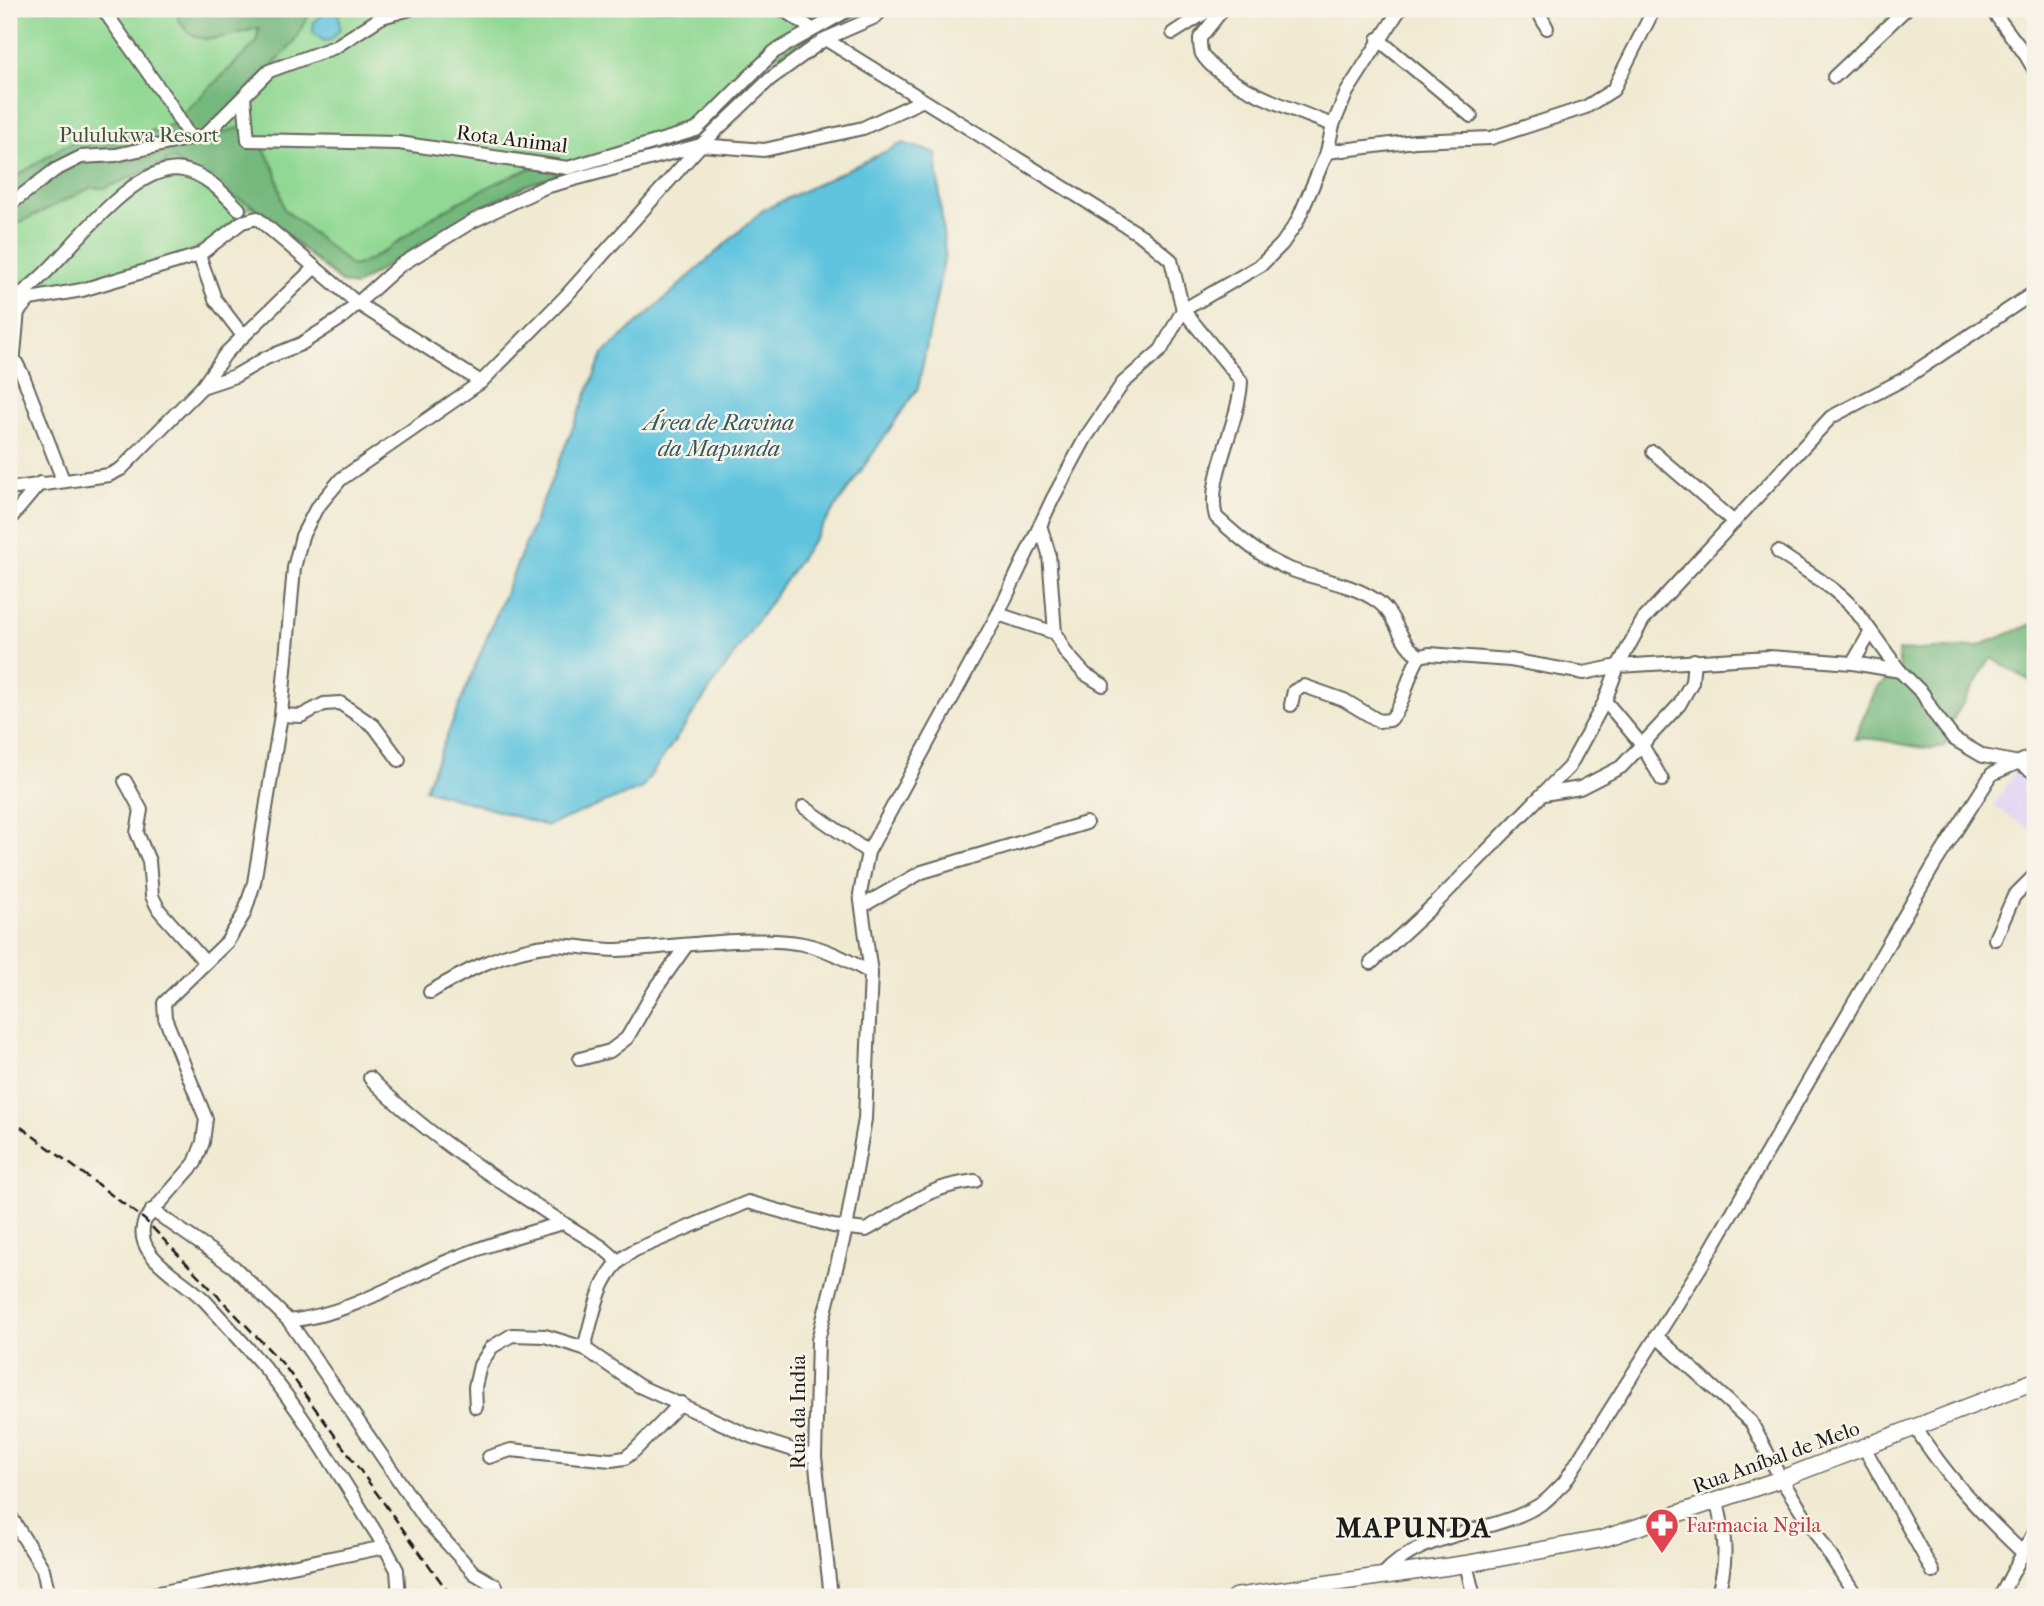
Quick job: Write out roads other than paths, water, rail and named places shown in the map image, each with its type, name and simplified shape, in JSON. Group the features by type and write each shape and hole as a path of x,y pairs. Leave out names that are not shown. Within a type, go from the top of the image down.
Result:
{"street":[{"path":"103,9 170,104 190,138"},
{"path":"9,205 55,170 81,157 116,155 205,135 270,71 335,47 382,17 410,9"},
{"path":"782,9 812,29"},
{"name":"Rota Animal","path":"244,97 248,140 399,144 568,168 696,130 774,52 850,9"},
{"path":"399,1597 397,1570 386,1547 271,1376 204,1299 153,1256 141,1241 140,1230 152,1210 195,1163 203,1142 206,1119 182,1066 163,1011 169,996 228,942 247,904 281,715 294,568 302,537 316,509 341,479 481,382 565,297 701,145 770,79 825,39 873,18 884,9"},
{"path":"1173,33 1211,9"},
{"path":"1223,9 1200,38 1201,52 1211,65 1266,99 1333,125"},
{"path":"1183,310 1261,265 1282,244 1297,222 1347,92 1378,39 1400,9"},
{"path":"1532,9 1539,13 1547,28"},
{"path":"1326,152 1415,141 1491,138 1587,107 1613,90 1654,9"},
{"path":"1834,77 1906,9"},
{"path":"1991,9 2030,50 2035,71"},
{"path":"825,39 1142,236 1171,260 1183,310 1241,381 1241,401 1215,485 1216,517 1239,538 1290,569 1334,582 1379,602 1396,621 1409,649 1420,656 1510,660 1584,673 1618,666 1769,657 1853,663 1900,671"},
{"path":"1378,39 1471,116"},
{"path":"202,387 235,376 266,358 301,344 340,319 399,266 473,221 545,187 701,145 764,150 863,128 922,101"},
{"path":"9,321 14,308 90,225 153,174 181,169 199,175 239,209"},
{"path":"14,308 30,299 82,290 199,255 242,222 257,218 356,303 481,382"},
{"path":"199,255 215,299 243,336"},
{"path":"9,489 109,475 121,469 202,387 226,353 315,267"},
{"path":"1371,963 1436,903 1514,819 1544,794 1569,767 1605,701 1618,666 1643,620 1831,417 1904,379 2035,292"},
{"path":"14,308 12,352 63,480"},
{"name":"Rua da India","path":"831,1597 815,1457 818,1340 846,1229 865,1119 871,973 864,905 860,894 868,852 998,614 1040,525 1086,438 1123,383 1161,350 1183,310"},
{"path":"1653,452 1734,522"},
{"path":"9,520 40,483"},
{"path":"1040,525 1049,554 1055,633 1066,653 1085,674 1103,685"},
{"path":"1777,552 1829,588 1862,618 1870,633 1900,671 1923,694 1954,739 1988,758 2019,762 2035,773"},
{"path":"998,614 1055,633"},
{"path":"1853,663 1870,633"},
{"path":"1291,705 1294,691 1304,686 1344,700 1379,721 1390,720 1398,712 1412,667 1420,656"},
{"path":"1544,794 1580,788 1606,776 1642,745 1679,705 1692,682 1693,660"},
{"path":"1605,701 1642,745 1662,780"},
{"path":"281,715 300,716 324,704 340,703 374,726 399,760"},
{"path":"1382,1576 1395,1561 1414,1549 1522,1513 1545,1501 1564,1483 1656,1336 1891,944 1934,865 1992,774 2035,755"},
{"path":"125,780 141,810 136,833 149,861 152,896 159,909 205,962"},
{"path":"804,807 868,852"},
{"path":"864,905 922,872 1086,823"},
{"path":"1995,939 2014,896 2035,875"},
{"path":"430,992 468,970 505,955 572,943 609,950 801,944 830,951 871,973"},
{"path":"580,1059 610,1051 627,1038 654,991 686,946"},
{"path":"370,1079 440,1139 602,1247 617,1260"},
{"path":"584,1348 603,1282 617,1260 748,1202 846,1229 866,1230 917,1196 946,1184 975,1181"},
{"path":"152,1210 234,1267 289,1321 426,1520 474,1573 496,1586"},
{"path":"289,1321 321,1317 355,1307 455,1258 563,1223"},
{"path":"476,1407 475,1387 480,1365 492,1347 512,1335 545,1336 584,1348 639,1386 750,1436 815,1457"},
{"path":"1656,1336 1751,1422 1781,1479 1857,1597"},
{"name":"Rua Aníbal de Melo","path":"1235,1597 1258,1596 1466,1564 1602,1539 1781,1479 2035,1381"},
{"path":"489,1457 511,1450 611,1460 625,1458 681,1403"},
{"path":"1915,1427 1939,1466 1968,1501 2021,1551"},
{"path":"1864,1447 1933,1572"},
{"path":"1717,1502 1727,1544 1724,1575 1717,1597"},
{"path":"9,1514 43,1569 49,1597"},
{"path":"2000,1597 2035,1530"},
{"path":"149,1595 386,1547"},
{"path":"1466,1564 1474,1597"}],"water":[{"path":"329,9 339,15 340,30 330,40 324,41 313,32 314,22"},
{"name":"Área de Ravina da Mapunda","path":"903,143 936,153 945,255 918,388 642,788 547,826 425,789 603,354 763,210"}],"railway":[{"path":"9,1118 145,1220 283,1364 452,1597"}],"place":[{"name":"Farmacia Ngila","path":"1662,1555"}],"district":[{"name":"MAPUNDA","path":"1414,1527"}],"park label":[{"name":"Pululukwa Resort","path":"139,135"}]}
